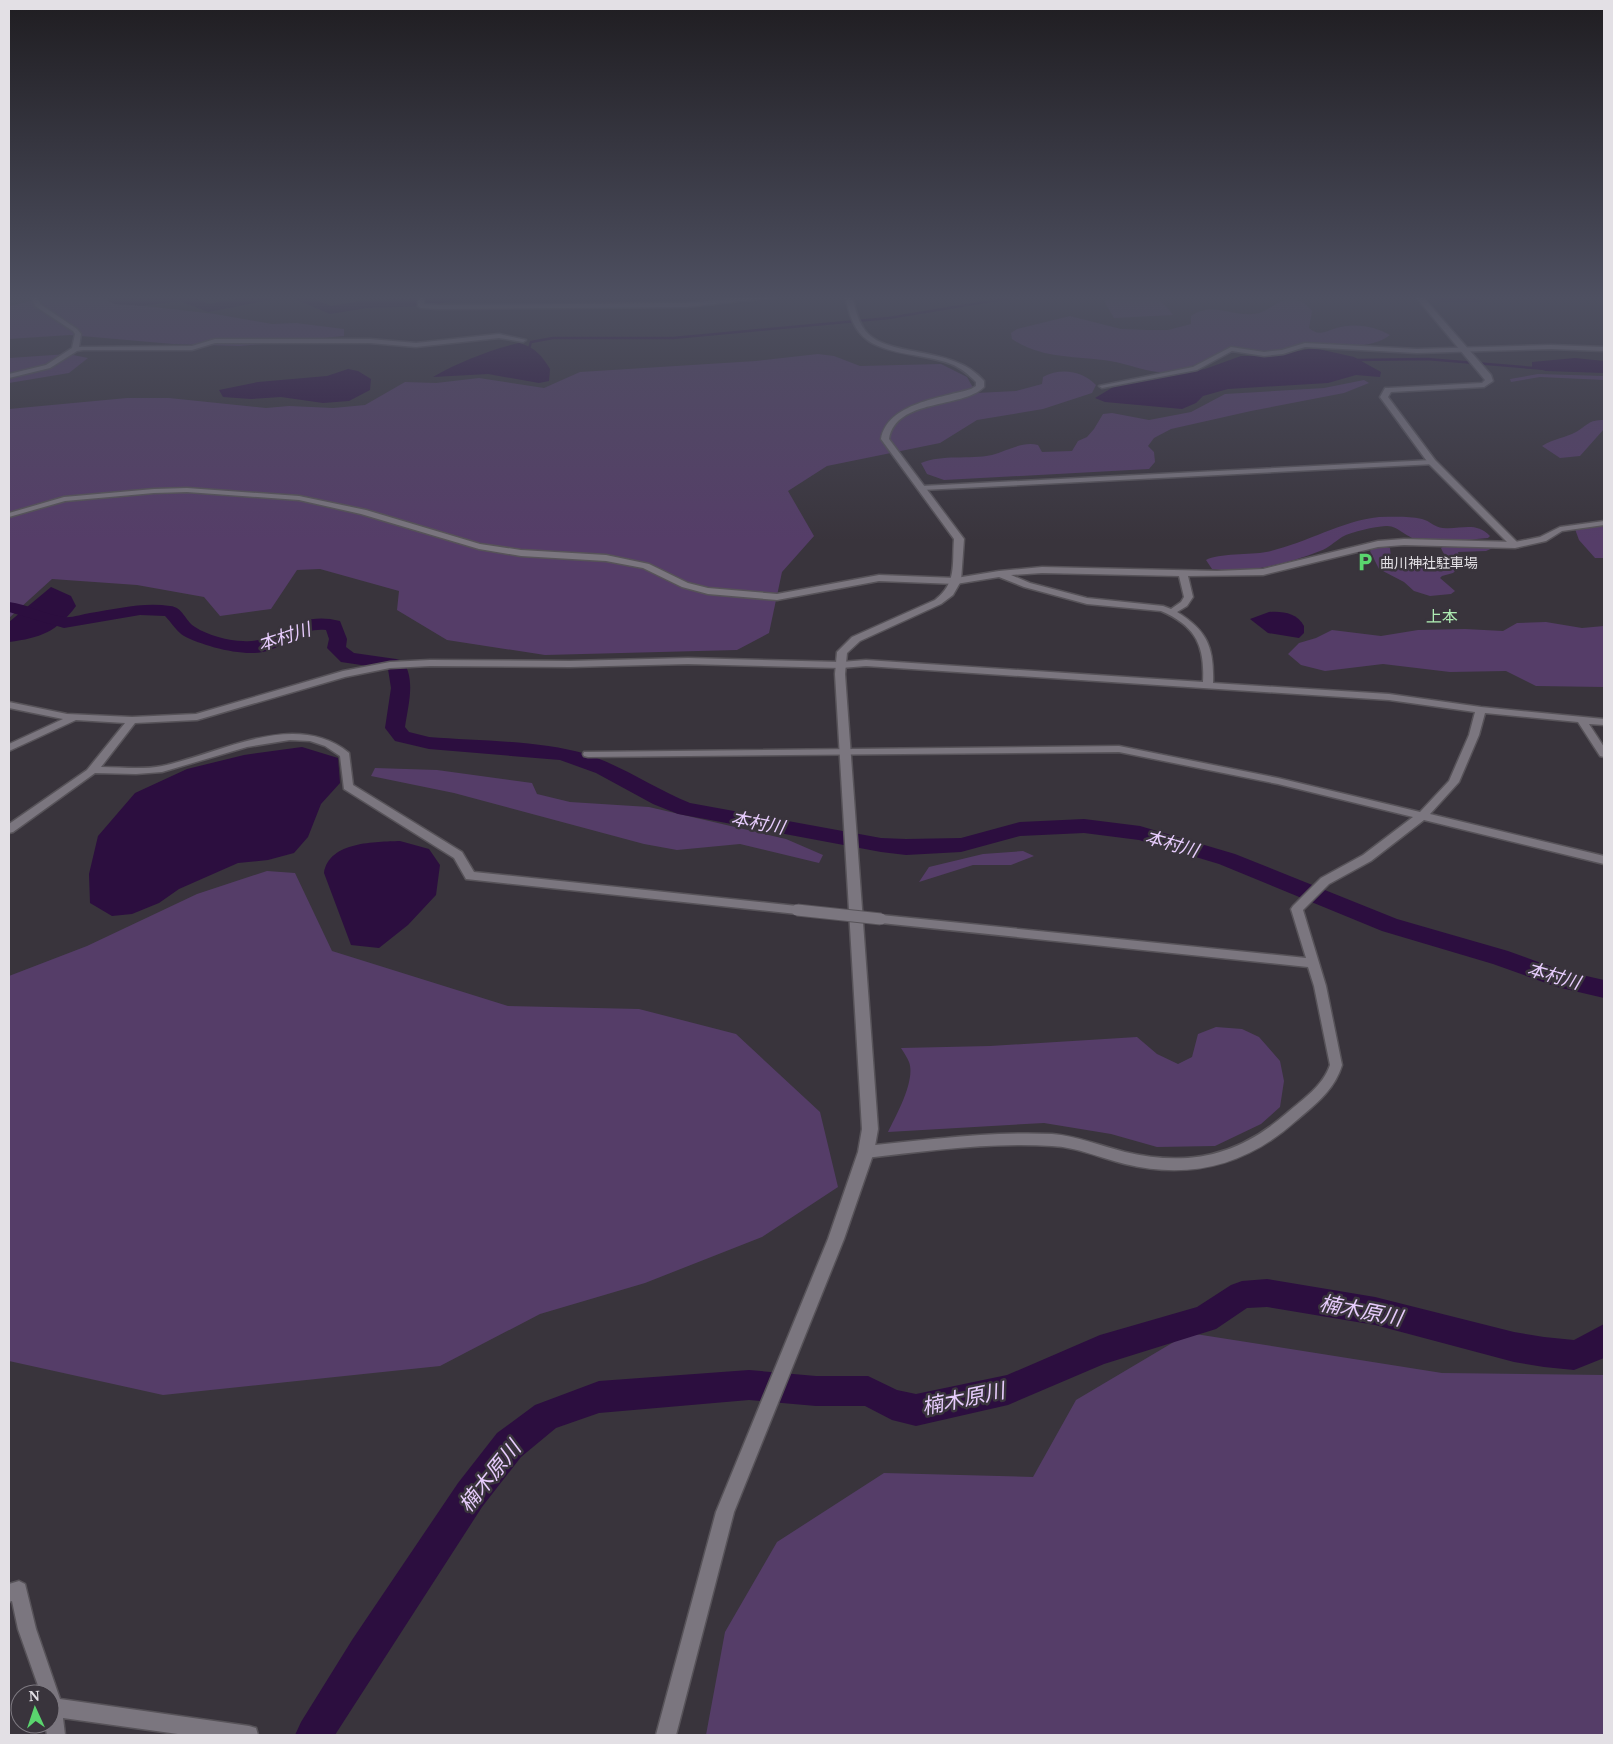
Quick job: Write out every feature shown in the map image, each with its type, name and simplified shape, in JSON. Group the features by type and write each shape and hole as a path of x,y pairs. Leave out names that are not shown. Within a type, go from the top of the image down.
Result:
{"street":[{"path":"666,1735 726,1512 836,1239 866,1152 870,1129 846,752 841,665 842,652 856,639 938,602 950,593 956,581 959,539 885,439 884,432 887,425 900,415 974,392 980,387 980,381 976,377"},
{"path":"1102,386 1147,377"},
{"path":"1488,377 1488,383 1397,389 1385,393 1384,397 1432,462 1516,546"},
{"path":"922,488 1432,462"},
{"path":"9,514 64,499 87,495 154,491 218,492 299,498 342,506 450,539 488,548 521,553 581,555 624,561 657,570 685,585 708,591 777,597 880,578 956,581 1042,570 1183,574 1263,572 1378,544 1404,542 1516,546 1542,539 1560,528 1577,524 1604,523"},
{"path":"999,574 1027,585 1087,601 1163,609 1172,612 1202,641 1209,665 1208,686"},
{"path":"1172,612 1187,603 1190,597 1183,574"},
{"path":"9,705 75,717 132,720 197,717 343,674 390,666 430,663 570,664 688,661 841,665 866,662 1389,697 1482,710 1604,722"},
{"path":"866,1152 968,1143 1052,1140 1072,1142 1126,1158 1169,1165 1206,1163 1249,1145 1282,1127 1334,1077 1336,1065 1320,986 1297,909 1325,881 1367,858 1422,816 1454,782 1474,735 1482,710"},
{"path":"9,748 75,717"},
{"path":"9,829 93,770 132,720"},
{"path":"1582,721 1604,754"},
{"path":"93,770 160,769 247,744 294,738 312,739 330,744 345,755 348,787 458,855 470,876 1312,963"},
{"path":"588,754 1119,748 1278,781 1604,860"},
{"path":"9,1593 19,1590 27,1629 46,1684"},
{"path":"60,1701 249,1735"}],"shaded area":[{"path":"9,377 43,377 9,383"},
{"path":"311,377 368,377 371,379 370,390 349,401 323,403 281,397 251,399 223,397 219,390 258,382"},
{"path":"507,377 549,377 549,381 539,383"},
{"path":"568,377 967,377 976,393 1016,391 1042,384 1043,377 1087,377 1096,385 1092,393 1043,409 977,420 940,443 827,466 788,491 814,536 782,572 769,633 737,650 545,655 447,640 397,610 399,591 320,569 297,570 271,609 220,616 204,597 137,585 52,579 9,618 9,409 127,398 169,398 266,408 289,406 333,408 365,405 405,382 436,383 479,378 544,388"},
{"path":"1161,377 1348,377 1328,383 1228,389 1203,396 1196,403 1182,409 1105,402 1095,398 1115,386"},
{"path":"1519,377 1538,377 1511,382 1510,379"},
{"path":"1548,377 1604,377 1604,380"},
{"path":"1364,380 1369,383 1344,393 1171,429 1154,438 1148,446 1154,452 1155,462 1149,469 944,480 927,474 921,463 929,460 992,455 1026,444 1038,445 1042,452 1072,451 1078,441 1087,437 1094,429 1103,414 1112,413 1149,420 1191,412 1225,394 1324,388"},
{"path":"1604,420 1604,429 1580,456 1560,458 1542,446 1572,434 1591,422"},
{"path":"1379,517 1417,518 1443,528 1473,527 1485,531 1490,536 1488,538 1428,541 1415,539 1395,528 1386,526 1352,533 1342,537 1323,550 1267,567 1239,570 1212,569 1206,560 1218,556 1266,552 1295,544 1350,523"},
{"path":"1604,526 1604,558 1595,558 1579,540 1575,529"},
{"path":"1446,545 1490,546 1493,548 1486,551 1458,552 1459,556 1473,566 1458,564 1450,560 1441,548"},
{"path":"1383,546 1390,548 1391,557 1397,563 1412,565 1440,563 1456,570 1440,578 1455,591 1451,594 1430,596 1414,591 1404,582 1379,569 1370,551 1374,547"},
{"path":"51,587 71,596 76,606 55,628 39,636 9,642 9,622"},
{"path":"1269,612 1284,613 1298,618 1304,626 1304,633 1299,638 1268,633 1250,619"},
{"path":"1546,622 1582,628 1604,626 1604,687 1536,686 1506,671 1450,672 1383,664 1325,671 1301,665 1288,654 1299,643 1316,638 1332,630 1381,636 1418,630 1465,629 1503,631 1517,623"},
{"path":"302,747 338,758 340,783 321,804 308,837 294,853 268,860 238,863 179,889 159,903 132,914 112,916 90,903 89,874 98,836 135,793 187,769 244,755"},
{"path":"375,768 437,770 532,783 537,794 570,802 649,807 786,839 823,855 819,863 740,844 677,850 644,844 454,793 371,776"},
{"path":"400,841 429,849 440,865 436,895 408,925 379,948 351,945 324,873 328,862 344,849 355,845"},
{"path":"1023,851 1034,856 1011,865 973,865 919,882 929,867 983,854"},
{"path":"267,871 295,873 332,951 508,1006 639,1009 736,1034 820,1112 838,1187 762,1237 645,1283 540,1314 440,1366 163,1395 9,1361 9,976 87,946 197,894"},
{"path":"1216,1027 1242,1029 1259,1037 1280,1061 1284,1081 1280,1107 1261,1124 1215,1146 1157,1147 1111,1134 1044,1123 888,1132 904,1098 910,1078 909,1062 901,1048 990,1046 1137,1037 1157,1054 1178,1064 1192,1057 1198,1034"},
{"path":"1189,1333 1442,1373 1604,1375 1604,1735 706,1735 725,1632 777,1542 884,1473 1033,1477 1076,1400"}],"waterway":[{"name":"本村川","path":"9,607 18,608 64,623 140,610 170,611 188,631 217,642 241,647 262,647 306,625 317,623 334,625 338,639 336,648 348,658 396,665 399,673 400,688 395,728 402,737 429,743 560,754 603,768 661,799 686,809 881,845 906,847 961,845 1020,829 1084,826 1140,833 1227,859 1390,925 1500,957 1557,978 1604,989"},
{"name":"楠木原川","path":"314,1735 365,1653 470,1495 509,1445 546,1416 599,1397 749,1385 816,1391 868,1391 892,1404 916,1410 1008,1390 1100,1350 1205,1319 1242,1295 1267,1293 1375,1311 1514,1347 1544,1352 1574,1355 1592,1349 1604,1339"}],"place":[{"name":"曲川神社駐車場","path":"1365,562"}],"district":[{"name":"上本","path":"1442,616"}]}
